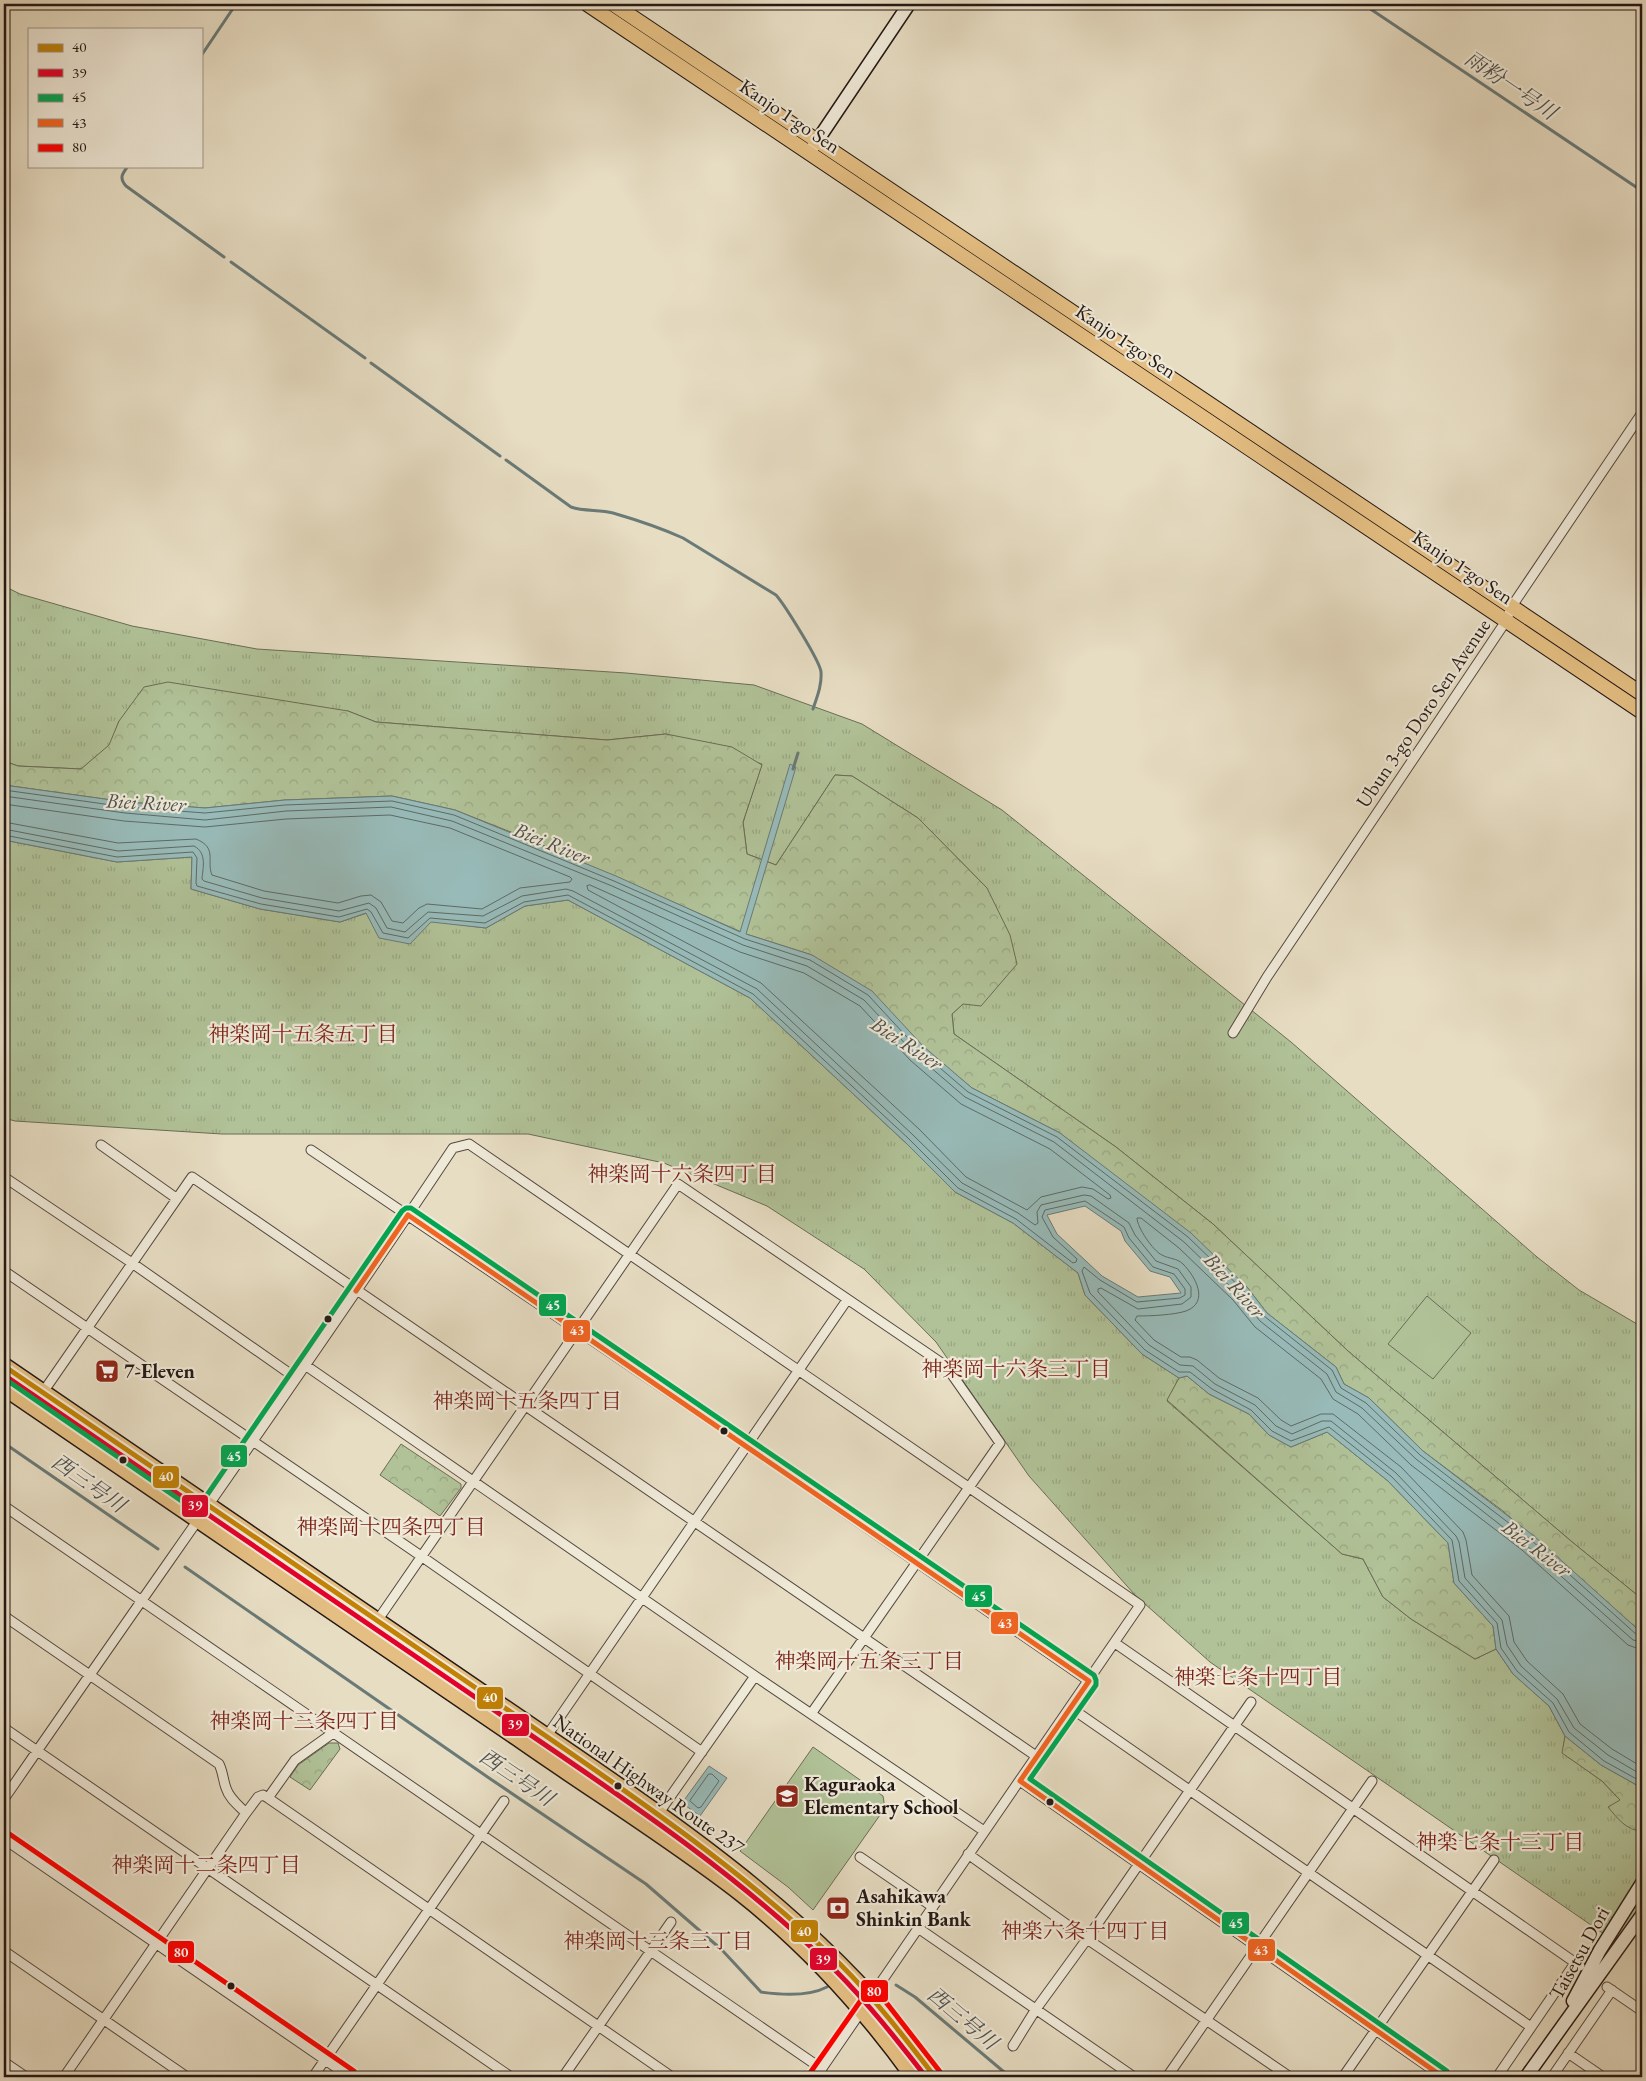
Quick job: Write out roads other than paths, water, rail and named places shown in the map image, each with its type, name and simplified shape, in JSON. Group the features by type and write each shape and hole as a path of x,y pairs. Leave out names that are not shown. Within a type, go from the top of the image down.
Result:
{"highway":[{"name":"National Highway Route 237","path":"4,1366 207,1507 373,1628 536,1751 654,1821 748,1881 813,1937 872,1997 935,2077"},
{"name":"National Highway Route 237","path":"4,1387 198,1521 546,1737 654,1821 742,1894 803,1948 848,1993 914,2077"}],"main road":[{"name":"Kanjo 1-go Sen","path":"588,4 1642,712"},
{"name":"Kanjo 1-go Sen","path":"613,4 1642,694"}],"street":[{"path":"809,153 909,4"},
{"name":"Ubun 3-go Doro Sen Avenue","path":"1233,1034 1267,977 1506,621 1512,606 1642,413"},
{"path":"4,1799 198,1521 453,1148 469,1144 1140,1605 816,2077"},
{"path":"101,1145 176,1198"},
{"path":"311,1150 747,1445 1089,1681"},
{"path":"4,1177 132,1263 296,1378"},
{"path":"32,1407 192,1177 1036,1756"},
{"path":"373,1628 678,1184 946,1366 1000,1443 811,1714"},
{"path":"4,1271 421,1556 702,1752"},
{"path":"536,1751 848,1300"},
{"path":"305,1365 754,1676 984,1831"},
{"path":"4,1506 822,2069"},
{"path":"4,1616 219,1764 226,1788 232,1799 246,1813"},
{"path":"1114,1643 1577,1964 1497,2077"},
{"path":"654,1821 754,1676"},
{"path":"1013,2046 1036,2009 1087,1939 1188,1790 1251,1702"},
{"path":"1071,1708 1531,2027"},
{"path":"4,1728 511,2077"},
{"path":"268,1798 295,1760 333,1733"},
{"path":"1020,1781 1443,2077"},
{"path":"1167,2077 1372,1781"},
{"path":"64,2077 246,1813 258,1796 263,1795 672,2077"},
{"path":"313,2077 504,1801"},
{"path":"4,1839 350,2077"},
{"path":"968,1854 1087,1939 1290,2077"},
{"path":"860,1857 933,1907"},
{"path":"1343,2077 1494,1860"},
{"name":"Taisetsu Dori","path":"1551,2043 1600,1950 1642,1883"},
{"name":"Taisetsu Dori","path":"1526,2077 1642,1915"},
{"path":"562,2077 671,1922"},
{"path":"918,1928 1134,2077"},
{"path":"4,1951 187,2077"},
{"path":"1552,2077 1610,1989 1642,2010"},
{"path":"1568,2053 1603,2077"},
{"path":"4,2062 26,2077"}],"water":[{"name":"Biei River","path":"790,764 796,767 746,934 812,955 872,991 923,1046 972,1088 1060,1133 1191,1233 1247,1287 1267,1313 1336,1367 1344,1384 1369,1398 1423,1451 1534,1536 1642,1633 1642,1788 1601,1765 1565,1736 1549,1706 1513,1674 1496,1649 1493,1626 1454,1583 1448,1543 1388,1481 1327,1432 1291,1447 1269,1435 1249,1414 1209,1394 1187,1376 1179,1378 1142,1354 1085,1295 1078,1273 1013,1223 955,1192 906,1143 750,998 568,900 525,906 486,928 431,922 410,944 379,938 366,913 340,922 260,909 191,889 192,857 117,862 4,840 4,785 126,802 205,808 285,800 392,796 455,810 616,876 740,932","holes":["1085,1206 1121,1231 1125,1241 1150,1271 1170,1277 1181,1293 1138,1297 1102,1276 1057,1234 1047,1215"]},
{"path":"709,1766 727,1778 700,1816 682,1803"}],"waterway":[{"path":"202,55 236,4"},
{"name":"雨粉一号川","path":"1363,4 1642,191"},
{"path":"126,168 122,176 126,186 224,257"},
{"path":"231,262 365,358"},
{"path":"371,363 500,456"},
{"path":"506,460 571,507 613,513 675,534 776,595 801,633 815,657 821,672 821,682 813,709"},
{"path":"793,769 798,753"},
{"name":"西三号川","path":"4,1443 158,1549"},
{"name":"西三号川","path":"185,1567 489,1778 646,1884 722,1950 761,1992 803,1994 827,1987"},
{"name":"西三号川","path":"896,1985 915,1997 1010,2077"}],"place":[{"name":"7-Eleven","path":"107,1371"},
{"name":"Kaguraoka Elementary School","path":"787,1796"},
{"name":"Asahikawa Shinkin Bank","path":"838,1908"}],"district":[{"name":"神楽岡十五条五丁目","path":"303,1033"},
{"name":"神楽岡十六条四丁目","path":"682,1173"},
{"name":"神楽岡十六条三丁目","path":"1016,1368"},
{"name":"神楽岡十五条四丁目","path":"527,1400"},
{"name":"神楽岡十四条四丁目","path":"391,1526"},
{"name":"神楽岡十五条三丁目","path":"869,1660"},
{"name":"神楽七条十四丁目","path":"1258,1676"},
{"name":"神楽岡十三条四丁目","path":"304,1720"},
{"name":"神楽七条十三丁目","path":"1500,1841"},
{"name":"神楽岡十二条四丁目","path":"206,1864"},
{"name":"神楽六条十四丁目","path":"1085,1930"},
{"name":"神楽岡十三条三丁目","path":"658,1940"}]}
